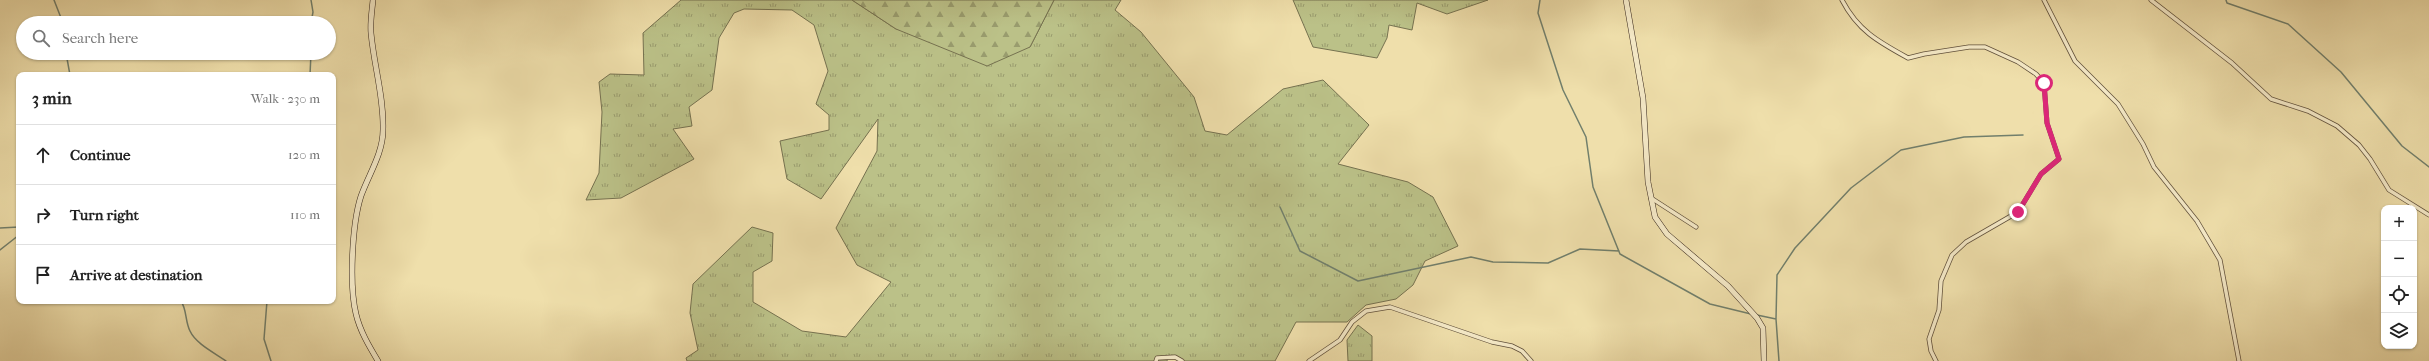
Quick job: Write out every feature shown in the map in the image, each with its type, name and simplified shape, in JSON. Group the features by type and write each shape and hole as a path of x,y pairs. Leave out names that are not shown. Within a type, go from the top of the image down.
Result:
{"street":[{"path":"373,0 371,31 382,94 383,132 380,148 358,209 355,223 353,287 359,323 378,361"},
{"path":"1626,0 1643,98 1651,198 1655,217 1667,234 1728,286 1761,323 1763,328 1764,361"},
{"path":"1842,0 1853,20 1859,26 1884,46 1908,58 1969,47 1985,47 2018,62 2036,74 2044,83 2047,123 2059,159 2041,174 2018,212 1966,242 1952,255 1941,281 1939,310 1929,339 1931,351 1936,361"},
{"path":"2044,0 2075,61 2118,104 2143,144 2154,167 2197,221 2220,260 2239,361"},
{"path":"2151,0 2232,63 2271,99 2308,111 2337,126 2359,145 2370,159 2389,190 2429,215"},
{"path":"1651,198 1696,227"},
{"path":"1309,361 1340,340 1352,322 1366,311 1390,307 1492,342 1512,346 1522,351 1532,361"},
{"path":"1156,361 1157,358 1176,357 1182,361"}],"green space":[{"path":"681,0 852,0 896,29 1030,47 1054,0 1121,0 1115,10 1141,32 1194,97 1205,131 1227,135 1283,89 1323,80 1369,125 1338,164 1408,182 1433,197 1458,246 1425,261 1413,285 1396,299 1366,305 1347,322 1296,322 1275,361 1184,361 1169,355 1167,361 687,361 686,358 698,350 690,313 693,284 752,227 773,233 772,261 753,272 753,302 802,331 846,337 891,282 857,265 836,228 877,151 878,119 821,199 787,179 780,141 829,130 829,115 816,104 828,71 814,25 792,10 744,9 734,13 719,38 712,90 689,107 692,126 673,129 694,159 621,198 586,200 599,173 602,112 599,82 610,74 644,75 643,33"},
{"path":"852,0 1054,0 1030,47 987,66 896,29"},
{"path":"1293,0 1488,0 1447,14 1417,3 1412,30 1389,25 1387,38 1377,58 1313,47"},
{"path":"1358,325 1372,336 1372,361 1348,361 1347,340"}],"waterway":[{"path":"54,0 60,16"},
{"path":"311,0 312,16"},
{"path":"1540,0 1538,13 1563,90 1586,137 1593,187 1620,254 1710,304 1751,314"},
{"path":"2226,0 2227,3 2288,24 2341,72 2402,146 2429,167"},
{"path":"67,60 69,72"},
{"path":"310,72 311,60"},
{"path":"1776,319 1777,275 1795,248 1851,188 1901,150 1964,137 2023,135"},
{"path":"1280,207 1300,251 1358,281 1471,257 1493,262 1548,263 1580,249 1619,251"},
{"path":"0,228 16,227"},
{"path":"0,250 16,237"},
{"path":"182,304 188,327 193,336 206,348 226,361"},
{"path":"267,304 264,339 271,361"},
{"path":"1757,315 1776,319 1779,361"}],"route":[{"path":"2018,212 2041,174 2054,166 2059,159 2051,139 2047,123 2044,83"}]}
